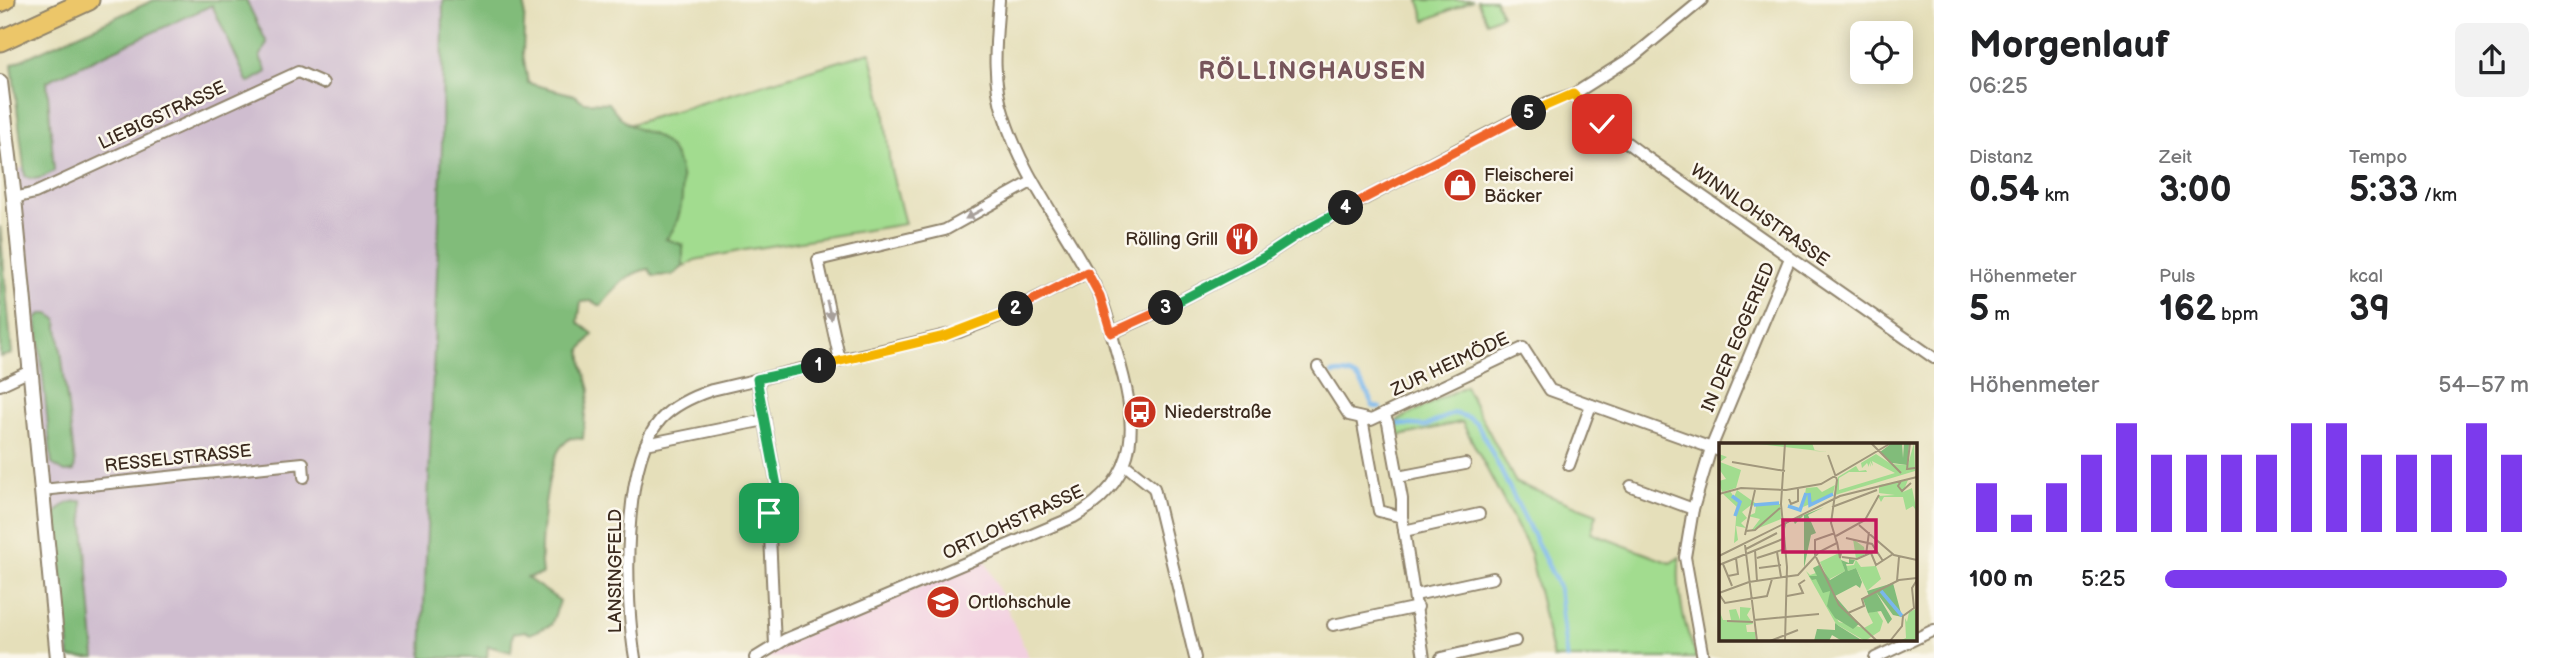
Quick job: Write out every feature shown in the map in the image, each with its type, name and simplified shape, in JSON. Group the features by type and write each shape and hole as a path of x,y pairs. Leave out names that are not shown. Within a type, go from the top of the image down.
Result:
{"highway":[{"path":"0,2 5,0"},
{"path":"0,41 89,0"}],"street":[{"name":"ORTLOHSTRASSE","path":"755,658 775,645 1074,517 1096,504 1113,486 1124,464 1133,423 1123,372 1100,296 1033,181 1004,118 996,88 995,55 999,0"},
{"path":"1111,333 1156,313 1264,257 1302,232 1492,131 1547,103 1573,94 1634,56 1702,0"},
{"name":"LIEBIGSTRASSE","path":"14,198 35,193 298,72 323,83"},
{"path":"0,82 14,198 58,658"},
{"name":"WINNLOHSTRASSE","path":"1573,94 1602,124 1934,358"},
{"path":"840,361 818,260 945,230 1033,181"},
{"name":"IN DER EGGERIED","path":"1703,658 1685,558 1693,509 1790,258"},
{"name":"LANSINGFELD","path":"635,658 629,570 630,510 637,470 646,444 661,419 680,404 712,390 959,332 1004,314 1087,272"},
{"name":"ZUR HEIMÖDE","path":"1362,419 1371,421 1523,348 1550,390 1716,450"},
{"path":"1318,367 1349,415 1362,419 1379,510 1402,517"},
{"path":"0,385 30,372"},
{"path":"757,379 781,507 769,513 775,645"},
{"path":"1569,465 1591,405"},
{"name":"ZUR HEIMÖDE","path":"1384,414 1402,499 1402,517 1424,658"},
{"path":"646,444 765,420"},
{"name":"RESSELSTRASSE","path":"42,490 303,463 304,477"},
{"path":"1124,464 1154,488 1195,658"},
{"path":"1398,477 1465,464"},
{"path":"1631,486 1693,509"},
{"path":"1404,531 1479,514"},
{"path":"1332,625 1493,578"},
{"path":"1916,637 1934,630"},
{"path":"1875,658 1909,640"},
{"path":"1441,658 1515,641"}],"shaded area":[{"path":"246,0 443,0 442,145 422,658 59,658 12,173 52,152 47,81 213,5 260,57 267,43"},
{"name":"Ortlohschule","path":"985,559 1029,658 759,658 787,642"}],"green space":[{"path":"154,0 246,0 267,43 260,57 267,72 248,83 212,5 47,81 54,171 36,179 25,176 12,64"},
{"path":"443,0 525,0 523,54 528,83 574,95 584,102 609,103 627,123 654,135 669,147 675,156 682,181 678,219 666,239 683,245 683,267 673,275 653,276 649,269 633,274 621,283 601,306 591,301 581,302 578,322 593,334 581,350 590,390 583,439 570,438 560,448 554,460 544,510 542,574 527,578 560,601 551,625 530,634 525,631 513,633 511,652 488,646 487,658 422,658 442,145"},
{"path":"1419,0 1473,0 1425,21"},
{"path":"1477,0 1495,0 1502,15 1487,22"},
{"path":"870,52 884,107 890,166 905,224 745,250 695,260 683,267 683,245 665,239 628,125"},
{"path":"0,226 12,354 0,357"},
{"path":"41,314 49,314 57,319 74,471 65,472 52,464 37,319"},
{"path":"1465,386 1516,483 1597,514 1591,533 1670,563 1680,557 1679,589 1688,632 1697,658 1553,658 1529,549 1462,422 1396,437 1398,420"},
{"path":"82,501 95,658 70,658 55,515 67,504"}],"waterway":[{"path":"1332,374 1354,376 1363,385 1373,406 1380,408"},
{"path":"1395,424 1426,426 1454,413 1477,423 1559,587 1567,658"}],"place":[{"name":"Fleischerei Bäcker","path":"1460,185"},
{"name":"Rölling Grill","path":"1242,239"},
{"name":"Niederstraße","path":"1140,412"},
{"name":"Ortlohschule","path":"943,602"}],"district":[{"name":"RÖLLINGHAUSEN","path":"1313,71"}],"route":[{"path":"769,513 781,507 757,379 959,332 1004,314 1087,272 1100,296 1111,333 1156,313 1264,257 1302,232 1547,103 1573,94 1602,124"}]}
